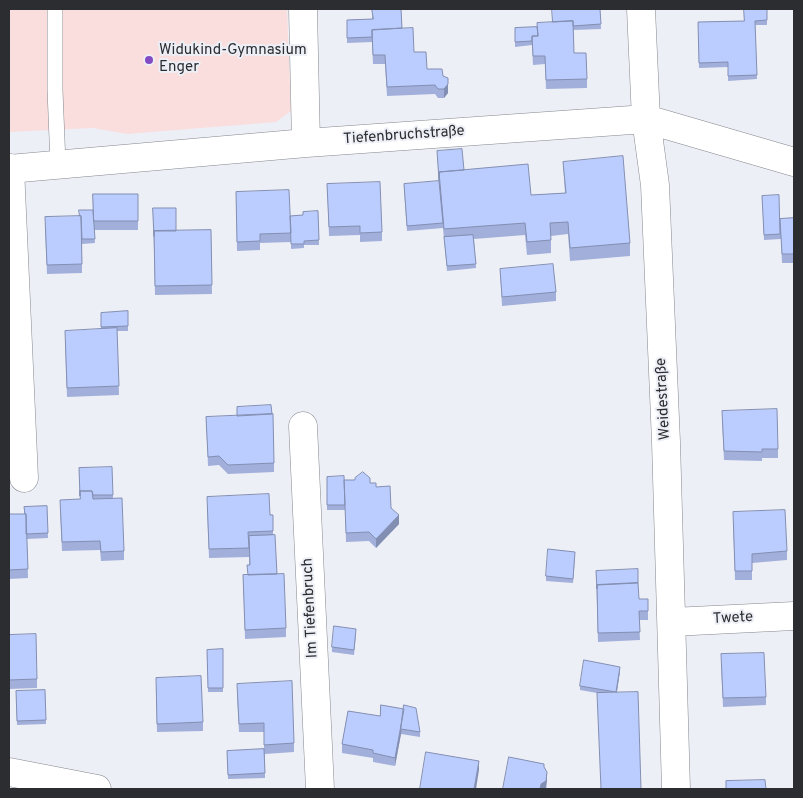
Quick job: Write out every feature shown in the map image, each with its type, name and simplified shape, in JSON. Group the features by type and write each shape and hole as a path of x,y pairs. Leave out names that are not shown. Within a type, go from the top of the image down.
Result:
{"street":[{"path":"303,9 306,143"},
{"name":"Weidestraße","path":"642,9 646,119 655,185 672,622 676,789"},
{"name":"Tiefenbruchstraße","path":"10,168 306,143 646,119 794,162"},
{"path":"10,168 24,478"},
{"name":"Im Tiefenbruch","path":"303,426 320,789"},
{"name":"Twete","path":"672,622 794,616"},
{"path":"9,772 97,789"}],"lane":[{"path":"55,9 55,90 58,164"}],"shaded area":[{"name":"Widukind-Gymnasium Enger","path":"9,9 287,9 291,111 276,122 127,134 93,128 9,132"}],"building":[{"path":"372,9 401,9 402,28 372,30 372,37 347,38 347,20 373,19"},
{"path":"552,9 600,9 601,24 573,26 573,21 553,22"},
{"path":"744,9 767,9 767,20 755,21 757,75 728,76 728,62 699,63 698,22 744,21"},
{"path":"573,21 574,53 586,53 587,79 546,80 545,56 533,56 532,36 538,36 537,23"},
{"path":"537,27 538,36 532,36 532,41 515,42 515,28"},
{"path":"413,28 414,52 426,52 427,69 442,69 443,76 448,78 448,84 444,89 438,89 435,85 387,87 385,55 373,55 372,30"},
{"path":"462,149 464,170 439,172 439,180 437,151"},
{"path":"623,156 630,243 570,248 568,222 550,223 551,240 527,242 525,223 444,229 439,172 528,164 531,195 566,193 563,162"},
{"path":"439,181 443,223 407,226 404,184"},
{"path":"380,182 382,232 360,233 360,226 329,227 327,184"},
{"path":"289,190 291,233 260,234 260,241 237,242 236,192"},
{"path":"93,194 138,194 138,221 94,221"},
{"path":"779,195 780,234 764,235 762,196"},
{"path":"153,208 176,208 176,231 154,231 154,236"},
{"path":"79,210 93,210 95,239 82,239"},
{"path":"318,211 319,240 304,241 304,244 291,244 290,216 303,215 303,212"},
{"path":"81,216 82,264 47,265 45,217"},
{"path":"794,218 794,254 782,254 780,219"},
{"path":"211,230 212,285 155,286 154,231"},
{"path":"473,235 476,264 447,266 444,237"},
{"path":"553,264 556,292 502,297 500,269"},
{"path":"128,311 128,326 101,327 101,313"},
{"path":"117,328 119,386 67,388 65,331"},
{"path":"271,405 272,414 237,416 237,407"},
{"path":"777,409 778,449 762,449 762,452 724,451 722,411"},
{"path":"273,414 274,463 228,465 219,456 208,457 206,417"},
{"path":"112,467 113,495 93,495 92,491 80,491 80,496 79,468"},
{"path":"363,472 370,478 370,483 376,483 376,487 390,486 391,508 399,515 376,539 369,532 346,533 344,480 355,480"},
{"path":"344,476 345,505 327,505 327,477"},
{"path":"80,491 92,491 93,499 122,498 124,551 101,552 100,541 62,542 60,500 80,499"},
{"path":"269,494 270,515 273,515 273,531 248,532 249,548 209,549 207,497"},
{"path":"47,506 48,533 26,534 24,507"},
{"path":"785,510 787,551 752,554 752,571 735,571 733,512"},
{"path":"9,514 26,514 28,569 9,570"},
{"path":"275,535 277,574 248,575 247,565 250,565 249,536"},
{"path":"548,549 575,552 573,579 546,576"},
{"path":"638,569 638,583 597,585 597,589 596,571"},
{"path":"284,574 286,628 245,630 243,575"},
{"path":"638,583 639,599 648,599 648,611 639,611 640,632 598,633 597,585"},
{"path":"334,626 356,629 354,650 332,647"},
{"path":"36,634 37,679 9,680 9,635"},
{"path":"223,649 223,688 208,688 207,650"},
{"path":"764,653 766,697 723,698 721,654"},
{"path":"584,660 620,667 616,692 580,686"},
{"path":"201,676 203,722 157,724 156,678"},
{"path":"292,681 294,743 264,745 264,723 239,724 237,684"},
{"path":"45,690 46,720 17,721 16,691"},
{"path":"638,692 641,789 601,789 597,693"},
{"path":"381,705 404,709 395,758 373,753 373,750 342,744 348,711 380,716"},
{"path":"404,705 416,708 420,732 401,729"},
{"path":"264,749 265,773 228,775 227,751"},
{"path":"426,752 479,761 474,789 420,789"},
{"path":"509,757 544,764 547,772 546,781 541,784 540,789 503,789"},
{"path":"765,780 766,789 726,789 726,781"}],"place":[{"name":"Widukind-Gymnasium Enger","path":"149,60"}]}
